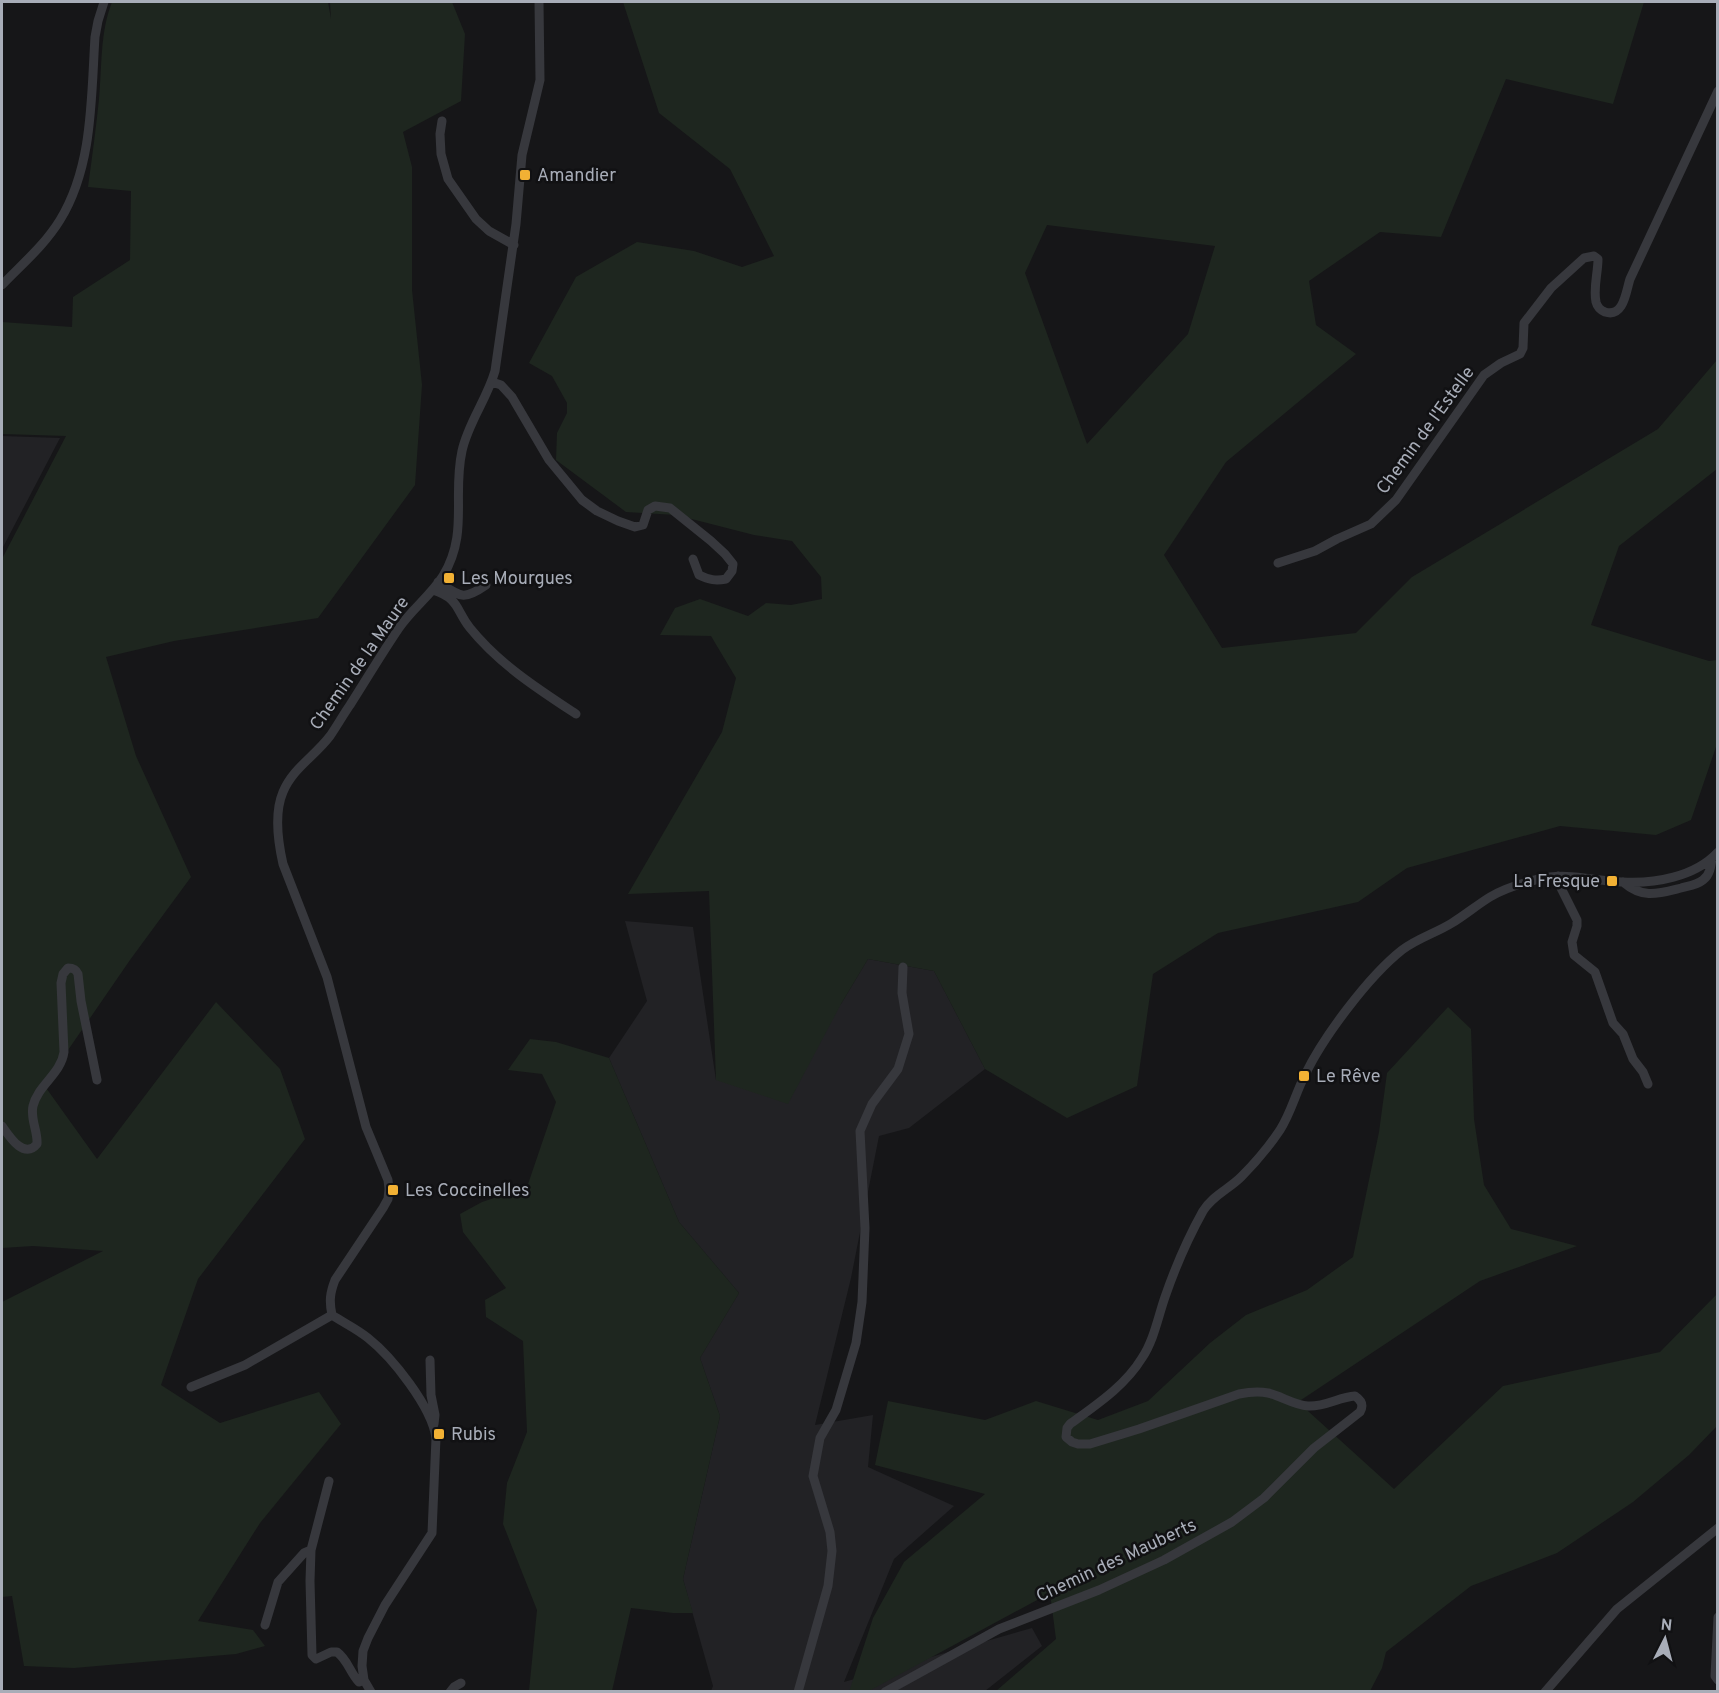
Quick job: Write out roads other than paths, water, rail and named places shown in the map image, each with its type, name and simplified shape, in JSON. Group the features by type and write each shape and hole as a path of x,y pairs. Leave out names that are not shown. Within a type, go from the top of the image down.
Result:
{"street":[{"path":"2,285 46,241 65,211 77,183 87,143 98,21 104,2"},
{"name":"Chemin de la Maure","path":"332,1315 329,1302 335,1280 383,1208 388,1199 389,1190 388,1180 366,1127 327,977 283,864 280,852 279,815 282,794 294,773 329,737 400,626 435,586 451,562 458,530 462,448 492,382 505,309 514,245 522,155 540,80 539,2"},
{"name":"Chemin de l'Estelle","path":"1278,563 1315,551 1371,524 1396,500 1484,375 1520,354 1523,348 1524,323 1551,288 1584,258 1594,256 1598,260 1595,292 1599,308 1606,312 1619,310 1630,279 1718,91"},
{"path":"442,121 441,154 448,179 476,219 489,231 514,245"},
{"path":"492,382 501,385 513,397 549,460 582,500 597,511 634,527 643,525 648,510 655,506 670,508 725,554 733,564 732,571 726,579 707,579 699,575 693,559"},
{"path":"435,586 465,596 474,594 486,585"},
{"path":"435,586 453,601 469,627 493,653 524,680 576,714"},
{"path":"1623,882 1633,890 1646,894 1656,894 1693,885 1703,880 1708,874 1715,855"},
{"name":"Chemin des Mauberts","path":"885,1692 999,1629 1098,1590 1164,1560 1203,1539 1247,1512 1314,1448 1360,1412 1362,1402 1354,1396 1317,1406 1308,1406 1270,1393 1250,1392 1090,1444 1078,1444 1066,1437 1067,1428 1110,1394 1142,1358 1151,1340 1166,1293 1203,1211 1215,1197 1241,1177 1281,1129 1304,1076 1322,1045 1376,975 1409,945 1451,924 1491,896 1508,888 1540,878 1558,876 1641,882 1679,875 1706,864 1715,855"},
{"path":"1558,876 1561,888 1577,920 1572,942 1574,955 1595,972 1613,1023 1623,1034 1648,1084"},
{"path":"2,1126 21,1148 29,1150 37,1144 34,1105 37,1096 63,1062 61,982 68,968 76,970 78,974 81,1001 97,1080"},
{"path":"798,1692 828,1586 832,1551 830,1532 813,1476 820,1438 836,1410 856,1343 862,1302 866,1228 860,1164 860,1131 872,1104 898,1069 909,1034 902,993 903,968"},
{"path":"191,1388 245,1365 332,1315 379,1347 402,1373 434,1426"},
{"path":"371,1692 364,1680 363,1651 385,1605 432,1533 436,1438 430,1360"},
{"path":"329,1481 311,1550 312,1655 316,1659 330,1652 338,1652 344,1657 354,1677 359,1682 364,1680"},
{"path":"1545,1692 1617,1609 1717,1530"},
{"path":"265,1625 278,1582 304,1553 311,1550"},
{"path":"1718,1617 1715,1676 1718,1680"},
{"path":"450,1692 461,1683"}],"place":[{"name":"Amandier","path":"525,175"},
{"name":"Les Mourgues","path":"449,578"},
{"name":"La Fresque","path":"1612,881"},
{"name":"Le Rêve","path":"1304,1076"},
{"name":"Les Coccinelles","path":"393,1190"},
{"name":"Rubis","path":"439,1434"}]}
